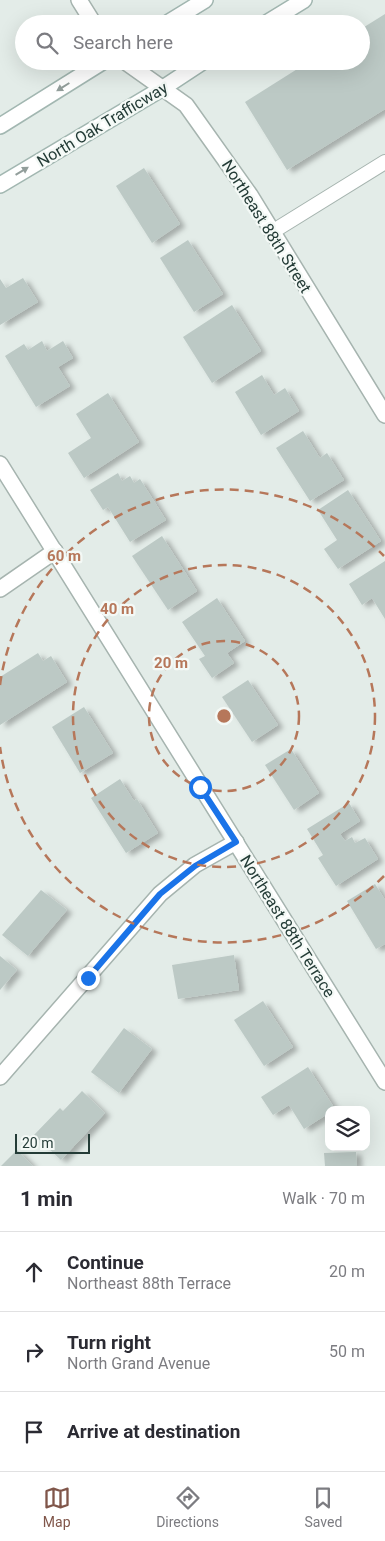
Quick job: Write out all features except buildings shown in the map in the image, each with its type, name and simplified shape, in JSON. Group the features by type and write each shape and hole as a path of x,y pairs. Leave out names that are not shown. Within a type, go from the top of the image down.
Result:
{"street":[{"path":"79,0 88,15"},
{"path":"181,15 205,0"},
{"path":"280,15 304,0"},
{"path":"0,126 90,70"},
{"name":"Northeast 88th Street","path":"137,70 186,105 250,195 385,415"},
{"name":"North Oak Trafficway","path":"0,185 190,70"},
{"name":"Northeast 88th Terrace","path":"0,464 385,1082"},
{"path":"0,589 55,551"},
{"path":"0,1077 160,894 195,866 236,842"}],"lane":[{"path":"272,232 385,162"}],"route":[{"path":"88,978 160,894 195,866 236,842 200,787"}]}
